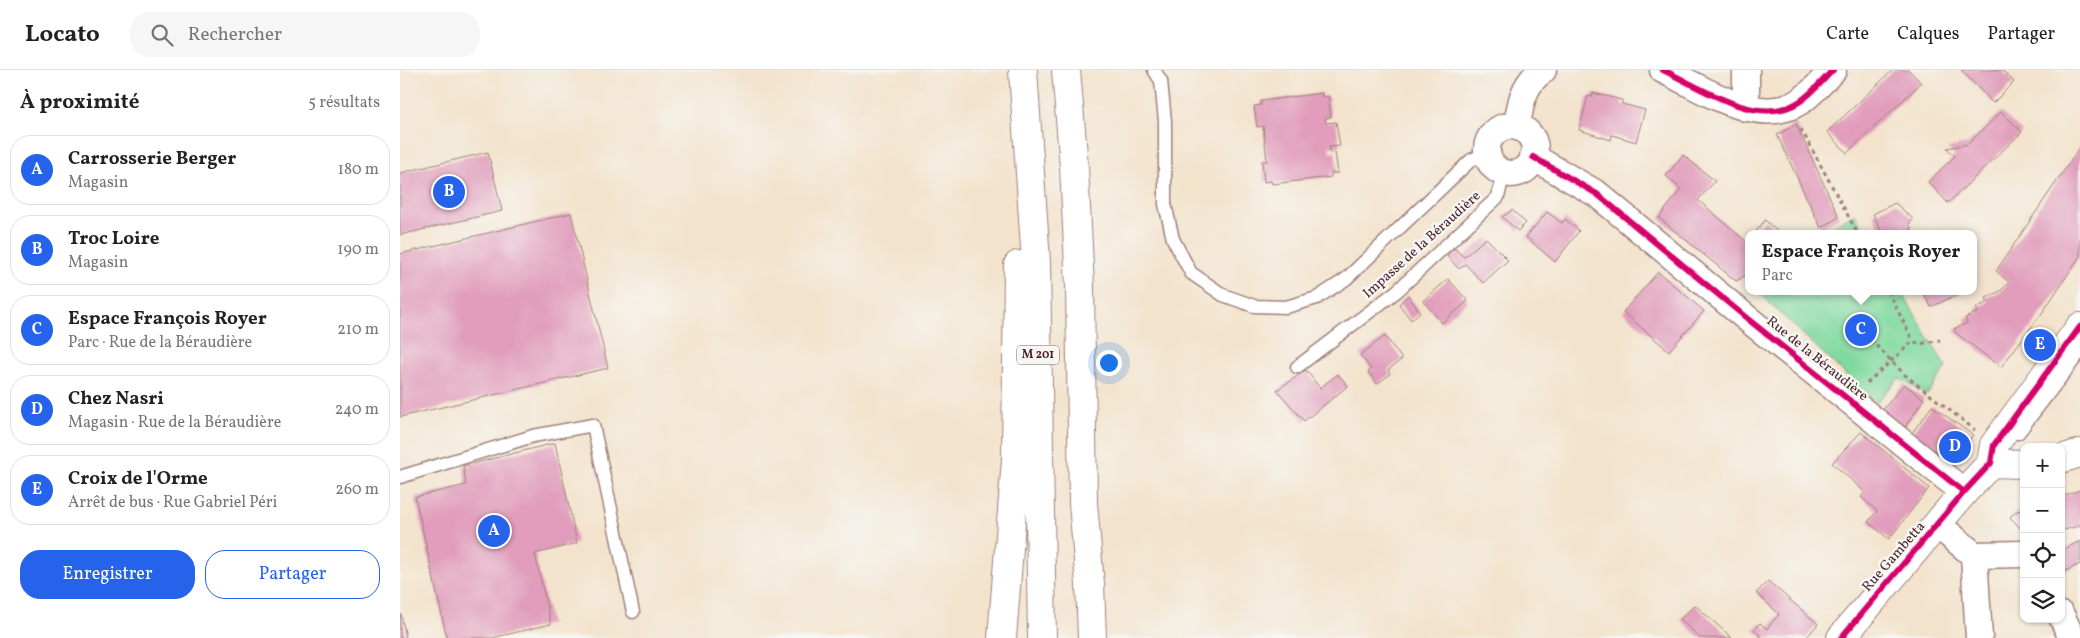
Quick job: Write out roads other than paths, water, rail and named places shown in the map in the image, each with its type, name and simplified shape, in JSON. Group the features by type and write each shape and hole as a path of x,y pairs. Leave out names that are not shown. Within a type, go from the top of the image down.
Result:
{"main road":[{"path":"1066,70 1080,287 1083,503 1090,584 1092,638"},
{"name":"M 201","path":"1023,71 1029,130 1036,262 1042,638"},
{"path":"1002,638 1016,459 1018,184 1029,130"},
{"name":"Rue Gambetta","path":"1841,638 1964,492 1993,454 2080,327"},
{"path":"2065,458 2080,453"},
{"path":"1993,454 2020,463"},
{"path":"1076,638 1077,588 1083,503"}],"street":[{"path":"1517,127 1520,100 1532,78 1543,70"},
{"path":"1663,70 1746,108 1767,112 1789,107 1799,102 1833,70"},
{"path":"1746,70 1746,108"},
{"path":"1510,126 1517,127 1530,135 1534,149 1533,157 1525,169 1511,174 1492,165 1487,153 1487,144 1495,131 1510,126"},
{"name":"Rue de la Béraudière","path":"1533,157 1597,194 1849,401 1964,492"},
{"path":"1938,525 1974,555 2020,554"},
{"path":"1974,555 1979,638"},
{"path":"2064,623 2072,638"}],"lane":[{"path":"1154,70 1161,81 1165,121 1165,204 1173,239 1191,272 1224,295 1254,306 1286,307 1317,298 1339,284 1471,160 1487,153"},
{"name":"Impasse de la Béraudière","path":"1297,367 1397,291 1491,204 1498,197 1504,172"},
{"path":"1993,454 2028,421 2080,352"},
{"path":"400,477 533,436 593,425 633,612"}],"place":[{"name":"Troc Loire","path":"449,192"},
{"name":"Espace François Royer","path":"1861,330"},
{"name":"Croix de l'Orme","path":"2040,345"},
{"name":"Chez Nasri","path":"1955,447"},
{"name":"Carrosserie Berger","path":"494,531"}]}
